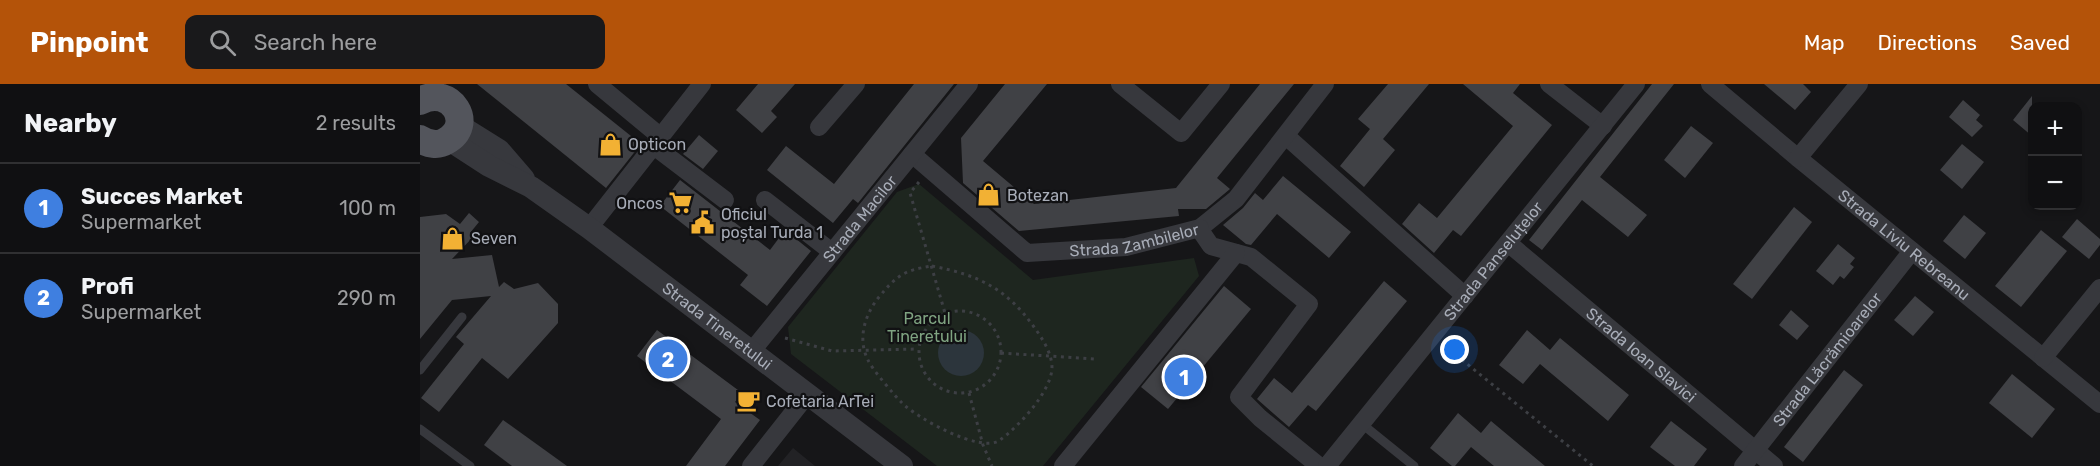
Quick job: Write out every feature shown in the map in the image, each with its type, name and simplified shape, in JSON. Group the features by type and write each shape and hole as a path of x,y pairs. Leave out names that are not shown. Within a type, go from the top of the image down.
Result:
{"main road":[{"path":"434,94 458,111 436,140"}],"street":[{"path":"597,84 657,141 725,200"},
{"path":"588,228 702,84"},
{"path":"819,127 856,84"},
{"name":"Strada Macilor","path":"751,352 969,84"},
{"path":"1120,84 1182,133 1221,84"},
{"name":"Strada Zambilelor","path":"912,154 1028,254 1126,247 1200,228 1236,200 1325,84"},
{"path":"1550,84 1603,126"},
{"name":"Strada Panseluțelor","path":"1328,466 1636,84"},
{"name":"Strada Liviu Rebreanu","path":"1710,84 2100,404"},
{"path":"1798,158 1859,84"},
{"path":"1286,136 1465,296"},
{"name":"Strada Tineretului","path":"436,140 531,187 902,466"},
{"path":"765,200 832,252"},
{"path":"1200,228 1211,246 1251,256 1309,304 1239,397 1260,418 1319,466"},
{"name":"Strada Ioan Slavici","path":"1508,243 1774,466"},
{"name":"Strada Lăcrămioarelor","path":"1743,466 1912,251"},
{"path":"1063,466 1236,253"},
{"path":"2043,358 2100,288"},
{"path":"751,466 807,395"}],"lane":[{"path":"420,370 462,317"},
{"path":"1362,424 1414,466"},
{"path":"420,429 470,466"}],"path":[{"path":"931,170 910,193 945,314"},
{"path":"932,266 963,272 999,290 1021,309 1045,343 1052,368 1046,388 1014,429 995,443 983,444 940,428 902,404 868,361 865,351 863,326 874,303 891,282 910,270 932,266"},
{"path":"958,311 970,312 991,325 998,336 1001,353 996,371 989,381 969,393 956,393 933,384 925,375 920,364 919,349 926,328 945,314 958,311"},
{"path":"772,328 784,337 832,351 919,349"},
{"path":"1001,353 1095,359"},
{"path":"1456,355 1593,466"},
{"path":"969,393 983,444 992,466"}],"shaded area":[{"path":"961,330 977,337 984,353 977,369 961,376 945,369 938,353 945,337"},
{"path":"793,448 815,466 778,466"}],"green space":[{"name":"Parcul Tineretului","path":"919,184 1033,280 1194,258 1199,276 1043,466 937,466 791,354 788,327 897,192"}],"building":[{"path":"477,84 566,84 641,144 606,188"},
{"path":"758,84 795,84 771,111 777,117 762,133 736,110"},
{"path":"914,84 954,84 858,203 853,199 833,223 767,170 786,146 834,184"},
{"path":"1005,84 1047,84 983,161 1034,204 1176,188 1260,84 1294,84 1217,178 1230,189 1206,209 1178,209 1179,216 1019,231 963,183 961,138"},
{"path":"1388,84 1429,84 1383,139 1395,150 1364,187 1340,166 1370,129 1358,119"},
{"path":"1463,84 1520,84 1513,93 1552,125 1461,236 1453,230 1434,253 1402,224 1419,203 1437,218 1513,126"},
{"path":"1652,84 1674,84 1600,177 1647,215 1628,237 1582,200 1542,250 1529,240"},
{"path":"1764,84 1803,84 1811,92 1795,110"},
{"path":"2032,96 2032,102 2028,102 2028,133 2013,120"},
{"path":"1963,100 1980,115 1976,120 1983,126 1972,137 1949,117"},
{"path":"1691,126 1713,143 1685,178 1664,160"},
{"path":"699,135 718,151 703,169 683,154"},
{"path":"1962,144 1984,162 1962,189 1940,170"},
{"path":"1283,176 1351,232 1329,258 1277,214 1251,245 1246,244 1223,225 1243,208 1255,193 1263,200"},
{"path":"680,180 770,250 785,230 811,251 767,306 740,285 748,275 660,206"},
{"path":"1794,207 1812,222 1752,299 1733,284"},
{"path":"469,213 479,222 470,233 474,236 452,259 492,255 499,287 504,282 514,289 538,283 558,304 558,323 508,379 482,358 439,412 421,398 464,344 456,337 491,296 452,300 420,339 420,217 446,214 460,224"},
{"path":"1964,215 1986,233 1965,259 1943,241"},
{"path":"2077,219 2100,239 2100,245 2089,259 2062,237"},
{"path":"2041,230 2067,251 2021,307 1995,286"},
{"path":"1838,244 1855,258 1850,264 1854,267 1844,279 1840,276 1833,285 1816,271"},
{"path":"1384,281 1407,301 1316,411 1308,405 1289,427 1257,399 1274,378 1292,393"},
{"path":"1224,286 1251,309 1168,409 1141,387"},
{"path":"1915,296 1934,312 1913,336 1894,320"},
{"path":"1791,310 1809,326 1797,340 1779,325"},
{"path":"657,330 742,393 735,402 760,420 725,466 686,466 721,419 637,356"},
{"path":"1527,330 1550,350 1560,338 1629,395 1608,421 1540,364 1523,384 1499,365"},
{"path":"1844,370 1863,385 1803,462 1784,447"},
{"path":"2012,374 2055,409 2032,438 1989,403"},
{"path":"1458,413 1481,433 1491,421 1545,466 1494,466 1471,447 1455,466 1452,466 1430,448"},
{"path":"503,420 567,466 512,466 484,445"},
{"path":"1671,421 1707,449 1694,466 1675,466 1650,447"}],"place":[{"name":"Opticon","path":"610,144"},
{"name":"Botezan","path":"989,195"},
{"name":"Oncos","path":"681,203"},
{"name":"Oficiul poștal Turda 1","path":"703,223"},
{"name":"Seven","path":"453,238"},
{"name":"Profi","path":"668,359"},
{"name":"Succes Market","path":"1184,377"},
{"name":"Cofetaria ArTei","path":"748,401"}]}
